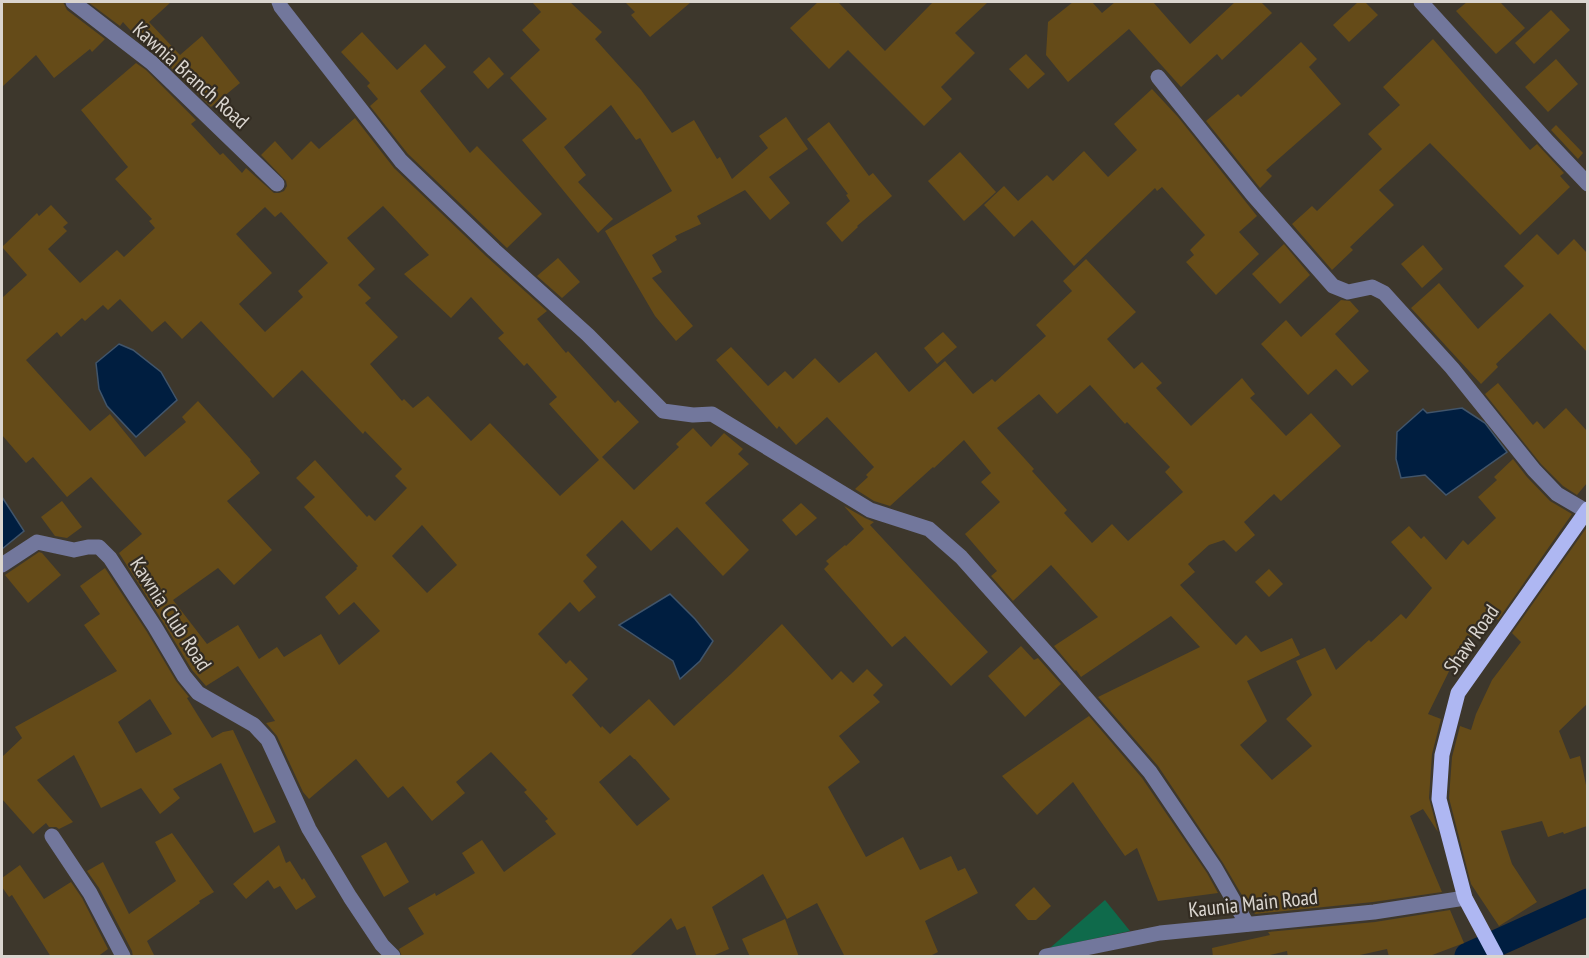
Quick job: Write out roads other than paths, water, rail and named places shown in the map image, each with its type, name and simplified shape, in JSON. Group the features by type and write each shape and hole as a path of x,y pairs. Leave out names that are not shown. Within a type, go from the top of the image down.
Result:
{"main road":[{"name":"Shaw Road","path":"1496,957 1465,898 1439,800 1442,755 1458,693 1587,510"}],"street":[{"name":"Kawnia Branch Road","path":"73,2 152,63 277,184"},
{"path":"279,2 401,161 494,250 588,335 663,411 693,415 712,414 870,510 929,529 961,557 1150,772 1215,868 1247,924"},
{"path":"1421,2 1587,184"},
{"path":"1158,76 1253,195 1333,286 1348,292 1372,287 1384,293 1452,368 1542,478 1557,494 1587,510"},
{"name":"Kawnia Club Road","path":"2,565 37,542 74,550 99,547 110,558 184,676 198,693 254,725 268,740 309,828 350,897 382,945 393,957"},
{"path":"52,836 90,893 123,957"},
{"name":"Kaunia Main Road","path":"1046,957 1160,933 1374,912 1465,898"}],"water":[{"path":"119,344 133,350 161,372 177,400 136,437 107,406 99,389 96,363"},
{"path":"1462,408 1485,423 1507,452 1446,495 1425,475 1401,478 1396,459 1397,432 1423,409 1427,413"},
{"path":"2,497 24,531 2,549"},
{"path":"670,594 713,641 700,661 680,679 673,661 619,625"}],"waterway":[{"path":"1468,956 1588,902"}]}
